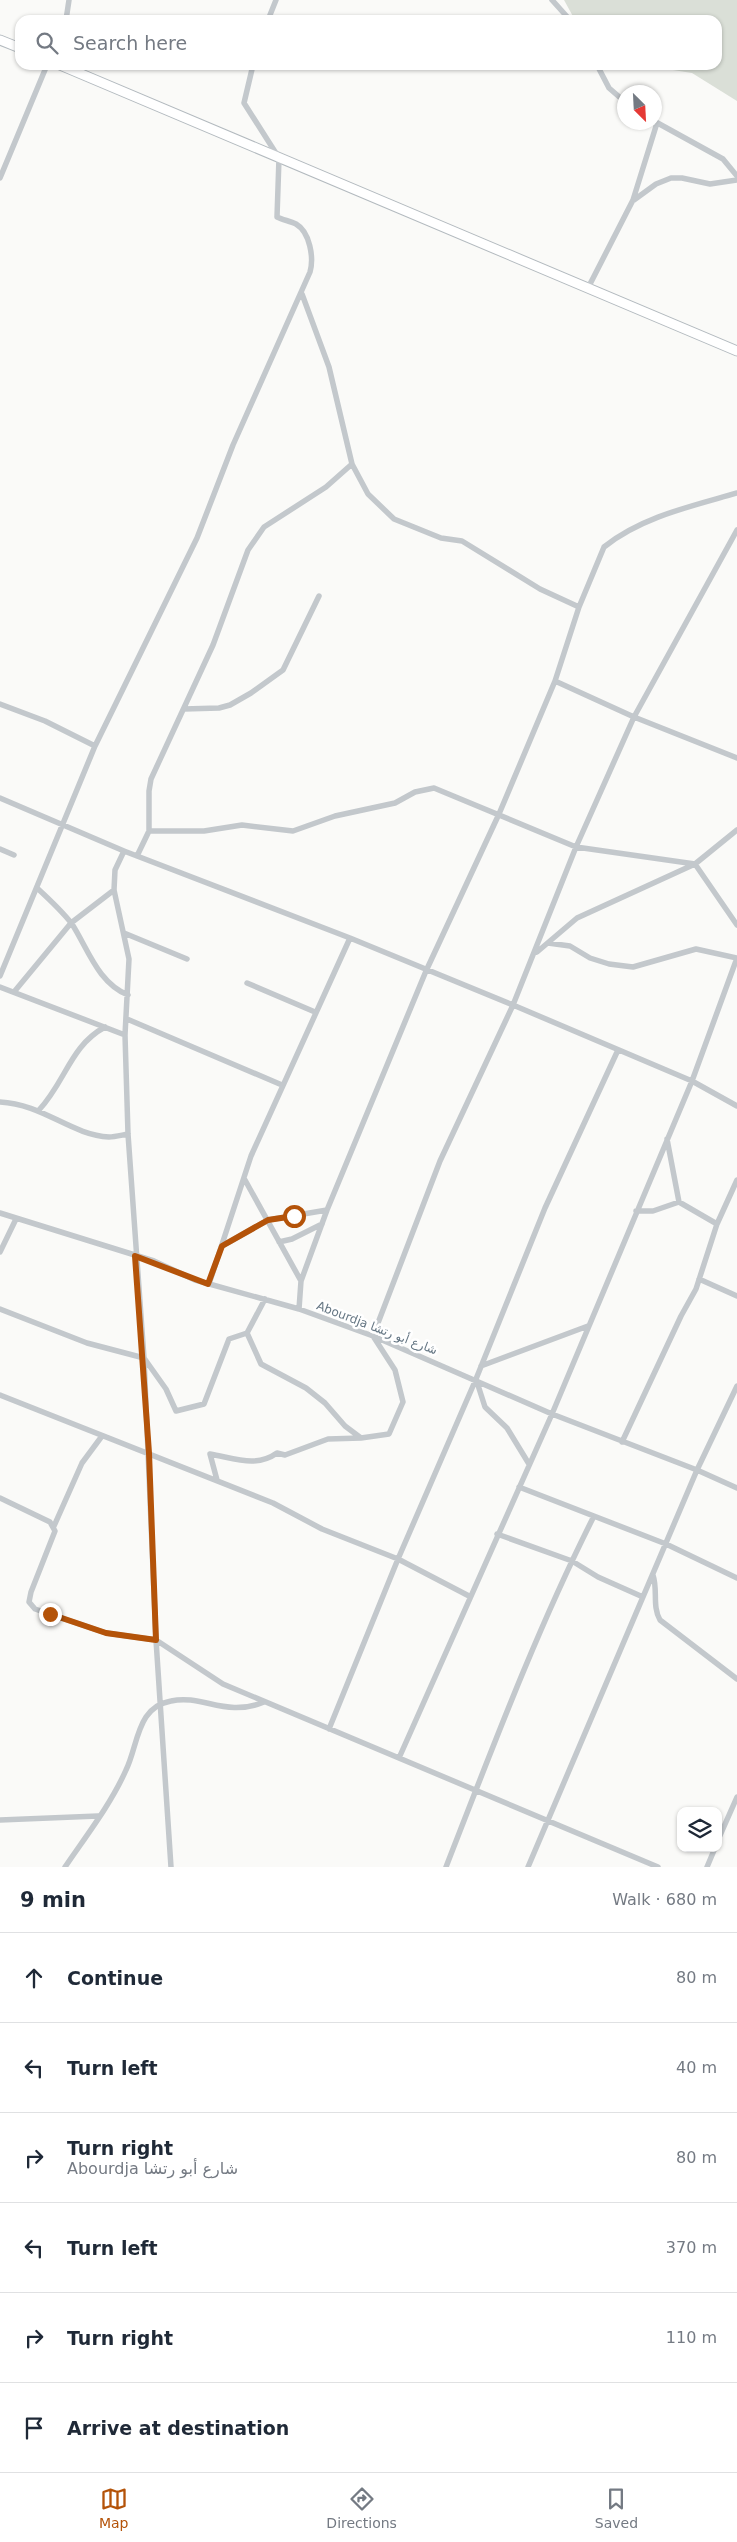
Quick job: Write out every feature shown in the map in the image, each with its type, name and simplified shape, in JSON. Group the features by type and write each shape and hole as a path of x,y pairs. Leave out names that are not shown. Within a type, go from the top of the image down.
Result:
{"street":[{"path":"67,15 69,0"},
{"path":"270,15 276,0"},
{"path":"552,0 566,15"},
{"path":"0,40 15,46"},
{"path":"0,178 45,70"},
{"path":"72,70 737,352"},
{"path":"0,976 95,746 197,538 233,445 302,294 313,261 310,245 298,225 277,217 279,158 244,103 252,70"},
{"path":"600,70 609,88 617,95"},
{"path":"662,125 723,159 737,176"},
{"path":"588,288 633,200 654,130"},
{"path":"633,200 656,184 672,178 682,178 710,184 737,180"},
{"path":"302,294 329,366 352,464 368,494 394,519 441,538 462,541 540,589 579,606"},
{"path":"137,856 149,831 149,791 151,779 213,645 248,550 264,527 326,487 352,464"},
{"path":"299,1309 301,1282 327,1210 426,970 499,814 555,681 579,606 604,547 661,515 737,493"},
{"path":"217,1480 210,1454 248,1462 266,1461 277,1453 285,1455 328,1439 361,1438 389,1434 403,1402 395,1370 373,1336 440,1161 513,1006 576,847 634,717 737,530"},
{"path":"184,709 219,708 230,704 251,693 283,670 319,596"},
{"path":"555,681 634,717 737,758"},
{"path":"0,704 45,721 95,746"},
{"path":"149,831 204,831 242,825 293,831 313,826 335,816 395,803 415,792 434,788 576,847 695,864 737,925"},
{"path":"0,798 124,851 350,938 513,1006 692,1081 737,1106"},
{"path":"535,954 578,918 695,864 737,830"},
{"path":"0,849 14,855"},
{"path":"124,851 115,870 114,890 129,959 125,1035 128,1134 135,1256 144,1358 156,1640 171,1867"},
{"path":"37,888 71,923 101,973 114,988 128,995"},
{"path":"14,992 71,923 114,890"},
{"path":"124,933 187,960"},
{"path":"208,1284 252,1156 282,1085 350,938"},
{"path":"399,1758 469,1596 552,1414 692,1081 737,958 696,949 633,967 609,964 590,958 570,946 548,943"},
{"path":"247,983 315,1012"},
{"path":"0,987 125,1035"},
{"path":"127,1019 282,1085"},
{"path":"39,1110 54,1095 83,1042 105,1027"},
{"path":"329,1729 398,1559 476,1379 545,1208 618,1050"},
{"path":"0,1102 16,1103 39,1110 91,1134 109,1137 128,1134"},
{"path":"667,1139 679,1202 717,1224"},
{"path":"245,1180 301,1282"},
{"path":"622,1442 699,1279 717,1224 737,1180"},
{"path":"636,1211 653,1211 679,1202"},
{"path":"222,1246 268,1220 327,1210"},
{"name":"Abourdja شارع أبو رتشا","path":"0,1213 135,1256 208,1284 299,1309 373,1336 476,1379 552,1414 697,1470 737,1488"},
{"path":"0,1252 16,1219"},
{"path":"279,1242 292,1239 322,1224"},
{"path":"699,1279 737,1296"},
{"path":"0,1309 87,1343 144,1358 166,1388 176,1411 204,1404 229,1339 247,1333 265,1299"},
{"path":"481,1366 588,1326"},
{"path":"247,1333 261,1364 306,1388 325,1402 345,1426 361,1438"},
{"path":"476,1379 485,1407 507,1428 529,1464"},
{"path":"528,1867 697,1470 737,1386"},
{"path":"0,1396 273,1503 322,1529 398,1559 469,1596"},
{"path":"102,1436 82,1464 54,1526 55,1531 31,1592 29,1602 35,1609 106,1633 156,1640 211,1679 658,1867"},
{"path":"519,1487 666,1544 737,1578"},
{"path":"0,1498 50,1522 54,1526"},
{"path":"446,1867 476,1790 572,1561 594,1516"},
{"path":"497,1534 572,1561 598,1577 643,1596"},
{"path":"653,1575 656,1610 660,1620 737,1679"},
{"path":"65,1867 126,1771 144,1719 152,1708 160,1704 180,1700 232,1709 245,1708 264,1702"},
{"path":"722,1831 737,1797"},
{"path":"0,1820 98,1816"},
{"path":"706,1867 713,1852"}],"shaded area":[{"path":"564,0 737,0 737,101 692,73 673,70 722,70 722,15 572,15"}],"route":[{"path":"50,1614 106,1633 156,1640 144,1358 135,1256 154,1261 208,1284 222,1246 236,1240 268,1220 294,1216"}]}
